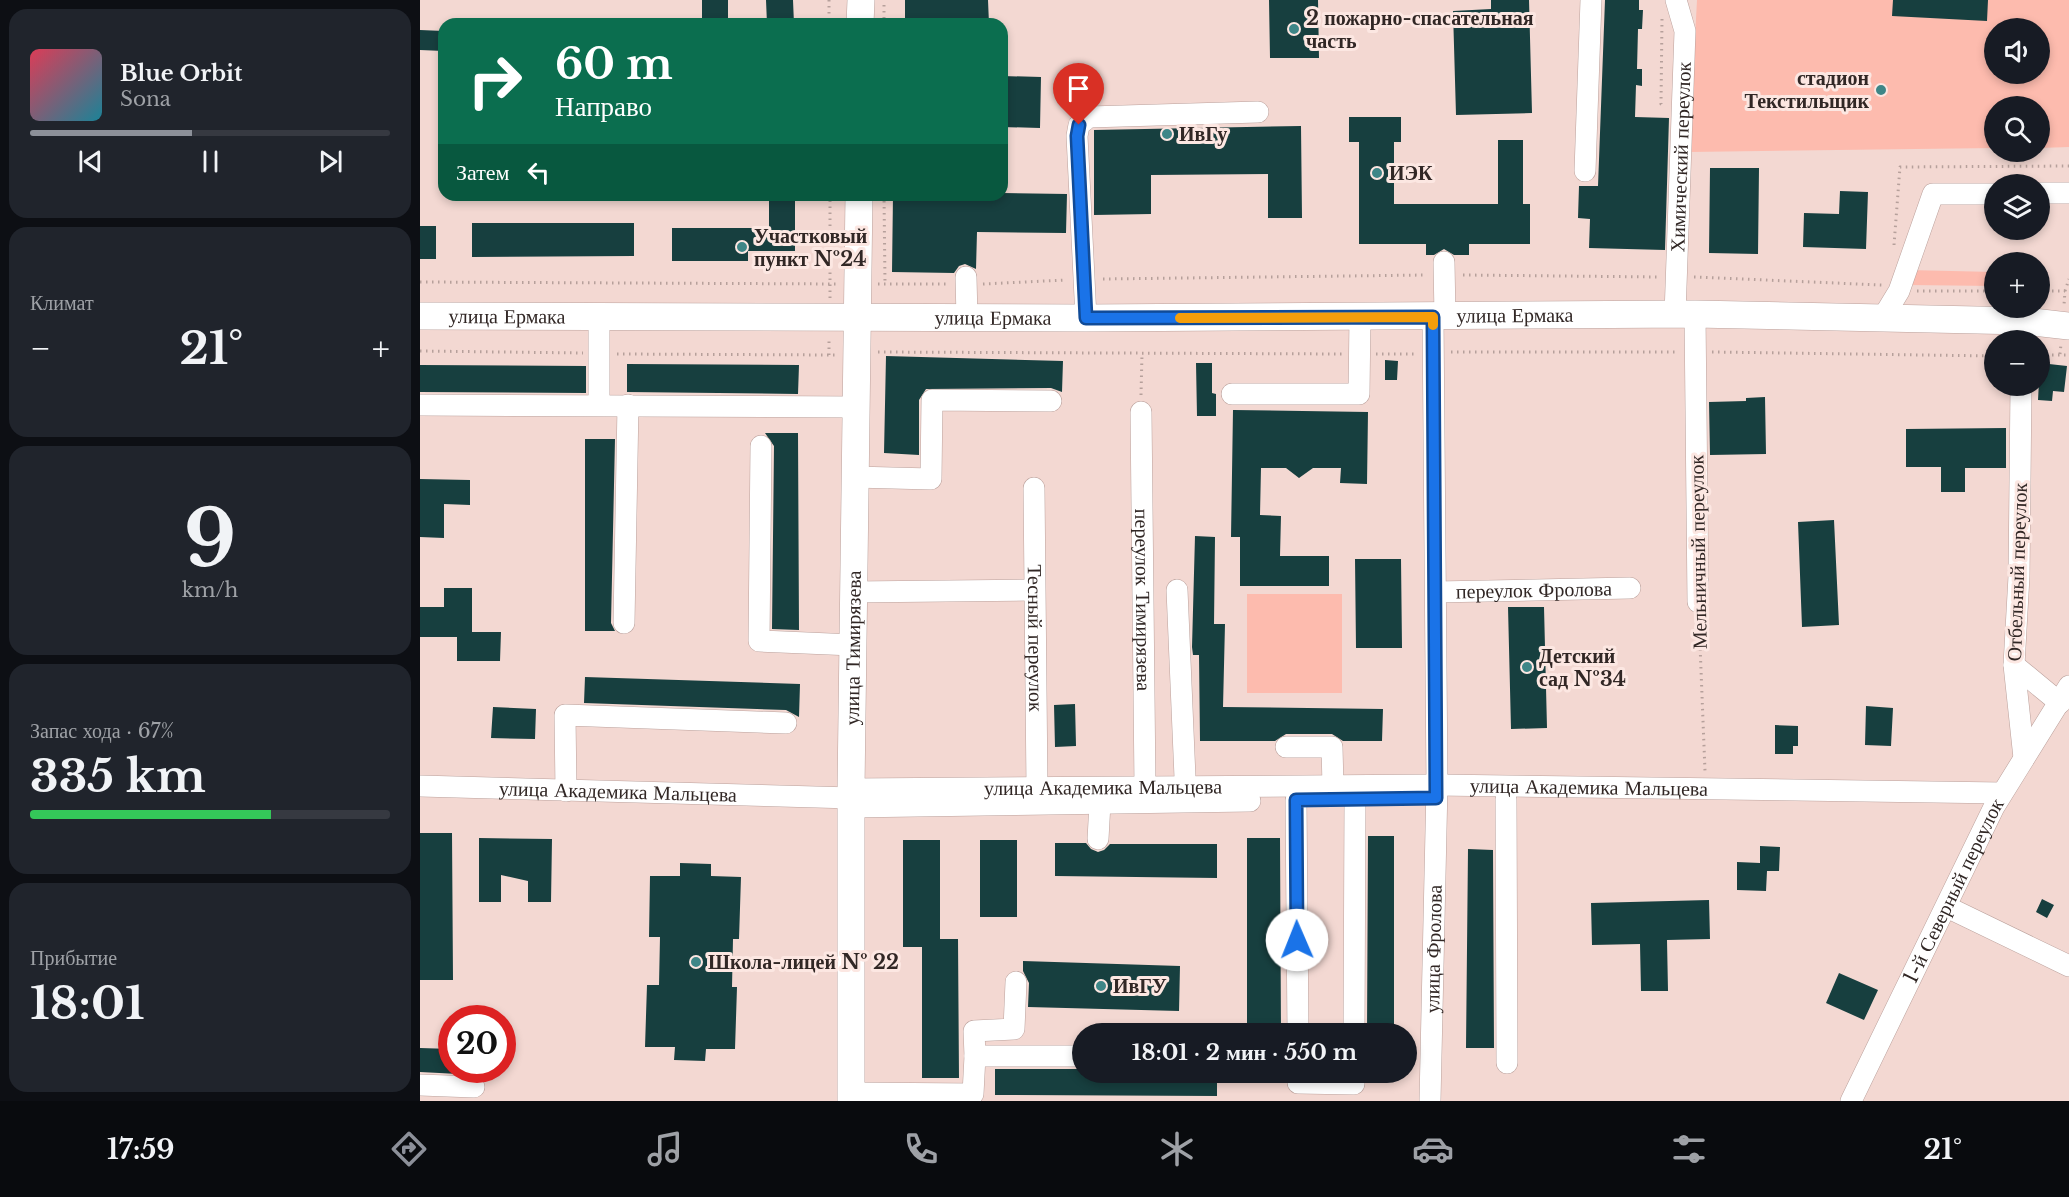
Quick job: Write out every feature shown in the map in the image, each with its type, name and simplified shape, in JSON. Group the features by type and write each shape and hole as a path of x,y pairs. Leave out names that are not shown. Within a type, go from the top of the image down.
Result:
{"main road":[{"path":"860,18 861,0"},
{"name":"улица Тимирязева","path":"851,1097 856,353 858,318 871,284 860,201"},
{"name":"улица Ермака","path":"420,316 1086,318 1685,315 1882,319 2011,330"},
{"name":"улица Ермака","path":"2032,330 2069,326"}],"street":[{"path":"1585,171 1591,0"},
{"name":"Химический переулок","path":"1677,0 1685,31 1677,277 1685,315"},
{"path":"1086,318 1077,136 1079,125 1089,117 1258,112"},
{"path":"2050,194 2069,193"},
{"path":"1882,319 1899,291 1933,194 1984,194"},
{"name":"улица Фролова","path":"1430,1101 1437,791 1433,354 1444,269"},
{"path":"966,281 967,318"},
{"name":"Мельничный переулок","path":"1685,315 1695,352 1698,602"},
{"path":"599,317 599,405"},
{"path":"1232,394 1359,394 1360,317"},
{"name":"Отбельный переулок","path":"2021,396 2019,576 2014,665 2024,758"},
{"path":"854,477 931,479 932,400 1051,401"},
{"path":"420,405 855,407"},
{"path":"624,623 628,405"},
{"name":"переулок Тимирязева","path":"1141,412 1145,787"},
{"path":"761,446 759,641 853,645"},
{"name":"Тесный переулок","path":"1034,488 1033,590 1037,788"},
{"name":"переулок Фролова","path":"1436,592 1630,588"},
{"path":"854,592 1033,590"},
{"path":"1177,590 1186,794"},
{"path":"2014,665 2063,707"},
{"name":"1-й Северный переулок","path":"1851,1101 1998,800 2024,758 2063,707"},
{"path":"566,790 565,715 786,723"},
{"path":"1286,747 1332,747 1333,786"},
{"name":"улица Академика Мальцева","path":"420,786 852,798 1037,788 1145,787 1186,794 1333,786 1437,791 1706,789 1998,800"},
{"path":"852,798 1100,803 1186,794 1296,800 1355,800 1437,791 1506,799 1998,800"},
{"path":"1506,799 1508,1063"},
{"path":"1296,800 1298,1023"},
{"path":"1354,1023 1355,800"},
{"path":"1098,839 1100,803"},
{"path":"1947,907 2069,966"},
{"path":"851,1097 960,1097 973,1094 974,1031 1014,1029 1016,982"},
{"path":"975,1056 1072,1056"},
{"path":"1298,1083 1354,1083"},
{"path":"420,1085 474,1087"}],"path":[{"path":"829,0 829,18"},
{"path":"884,0 884,18"},
{"path":"830,201 830,297"},
{"path":"871,284 883,201"},
{"path":"420,282 871,284 1444,269 1889,285 1899,291 1984,291"},
{"path":"2068,292 2069,279"},
{"path":"420,351 1361,354 1695,352 1984,356"},
{"path":"1141,412 1142,353"},
{"path":"2050,355 2069,355"},
{"name":"Мельничный переулок","path":"1698,602 1706,789"}],"shaded area":[{"name":"стадион Текстильщик","path":"1697,0 2069,0 2069,147 2050,148 2050,96 1984,96 1984,148 1689,152"},
{"path":"1908,270 1984,272 1984,286 1909,285"},
{"path":"1247,594 1342,594 1342,693 1247,693"}],"building":[{"path":"702,0 728,0 728,18 702,18"},
{"path":"766,0 793,0 794,18 767,18"},
{"path":"905,0 988,0 989,18 905,18"},
{"name":"2 пожарно-спасательная часть","path":"1269,0 1318,0 1319,58 1270,58"},
{"name":"ИЭК","path":"1491,0 1529,0 1532,113 1456,115 1453,11 1491,9"},
{"path":"1605,0 1639,0 1639,10 1643,10 1642,29 1638,29 1637,69 1642,69 1642,86 1636,85 1635,117 1669,118 1665,250 1589,248 1590,219 1578,218 1579,186 1598,186"},
{"path":"1893,0 1988,0 1987,18 1984,18 1984,21 1892,16"},
{"path":"420,30 438,31 438,51 420,50"},
{"path":"1008,76 1041,77 1040,128 1008,127"},
{"name":"ИЭК","path":"1349,117 1401,117 1401,142 1394,142 1394,204 1498,204 1498,140 1523,140 1523,204 1530,204 1530,244 1469,244 1469,255 1454,255 1444,249 1434,255 1426,255 1426,244 1359,244 1359,142 1349,142"},
{"name":"ИвГУ","path":"1301,126 1302,218 1268,218 1268,174 1151,175 1151,214 1094,215 1094,130"},
{"path":"1710,168 1759,168 1758,254 1709,253"},
{"path":"1840,191 1868,192 1866,249 1803,247 1804,213 1839,214"},
{"path":"1008,193 1067,194 1066,233 977,232 976,269 965,264 959,266 954,273 892,272 893,201 1008,201"},
{"path":"769,201 795,201 795,251 748,251 748,261 672,261 672,228 769,228"},
{"path":"472,223 634,223 634,256 472,257"},
{"path":"420,226 436,226 436,259 420,259"},
{"path":"886,356 1063,361 1062,392 1051,388 926,389 919,400 919,455 884,453"},
{"path":"1385,360 1398,361 1397,380 1385,380"},
{"path":"1196,363 1212,363 1212,393 1216,394 1216,416 1197,416"},
{"path":"627,364 799,365 798,394 627,392"},
{"path":"2050,364 2067,366 2064,392 2053,391 2052,401 2038,400 2038,396 2050,396"},
{"path":"420,365 586,366 586,393 420,392"},
{"path":"1765,397 1766,454 1710,455 1709,402 1746,401 1746,398"},
{"path":"1233,410 1368,412 1367,484 1340,483 1341,468 1313,468 1299,478 1286,468 1261,468 1260,515 1281,516 1280,556 1329,556 1329,586 1240,586 1240,537 1231,537"},
{"path":"2006,428 2006,468 1965,468 1965,492 1941,492 1941,467 1906,467 1906,429"},
{"path":"765,433 798,433 799,630 772,629 774,446"},
{"path":"585,439 615,439 611,623 615,631 585,631"},
{"path":"420,479 470,480 470,505 444,504 444,538 420,537"},
{"path":"1834,520 1839,625 1802,627 1798,522"},
{"path":"1195,536 1215,537 1214,624 1225,624 1223,707 1383,709 1382,741 1343,741 1332,734 1286,734 1275,741 1200,741 1199,655 1193,655 1192,647"},
{"path":"1355,559 1401,559 1402,648 1356,648"},
{"path":"444,588 472,588 472,632 501,632 500,661 457,661 457,637 420,637 420,607 444,607"},
{"name":"Детский сад №34","path":"1508,607 1544,607 1547,728 1511,729"},
{"path":"585,677 800,684 799,717 786,710 584,703"},
{"path":"1075,704 1076,746 1055,747 1054,705"},
{"path":"1866,706 1893,708 1891,746 1865,745"},
{"path":"493,707 536,709 535,739 491,738"},
{"path":"1775,725 1798,726 1798,746 1793,746 1793,754 1775,754"},
{"path":"420,833 452,833 453,980 420,980"},
{"path":"1368,836 1394,836 1394,1023 1367,1023"},
{"path":"479,838 552,839 551,902 528,902 528,881 501,875 501,902 479,902"},
{"path":"1247,838 1280,838 1281,1023 1247,1023"},
{"path":"903,840 940,840 940,939 958,939 959,1078 922,1078 922,947 903,947"},
{"path":"980,840 1017,840 1017,917 980,917"},
{"path":"1055,843 1086,843 1098,852 1110,844 1217,844 1217,878 1055,876"},
{"path":"1760,846 1780,847 1779,871 1767,871 1766,891 1737,890 1737,862 1760,863"},
{"path":"1468,849 1493,850 1494,1048 1466,1048"},
{"name":"Школа-лицей № 22","path":"680,863 711,864 711,876 741,877 739,939 733,939 732,987 737,987 735,1049 706,1049 705,1061 674,1060 675,1047 645,1047 647,985 659,985 660,937 649,937 650,876 680,876"},
{"path":"2042,899 2054,905 2047,918 2036,912"},
{"path":"1709,900 1710,939 1667,940 1668,991 1641,991 1640,944 1592,945 1591,903"},
{"name":"ИвГУ","path":"1023,961 1180,966 1179,1011 1028,1007 1029,983 1023,971"},
{"path":"1839,973 1878,990 1864,1020 1826,1003"},
{"path":"420,1048 438,1049 438,1073 420,1072"},
{"path":"995,1069 1072,1069 1072,1083 1217,1083 1217,1096 995,1095"}],"slow traffic":[{"path":"1180,318 1433,317 1433,325"}],"place":[{"name":"2 пожарно-спасательная часть","path":"1294,29"},
{"name":"стадион Текстильщик","path":"1881,90"},
{"name":"ИвГу","path":"1167,134"},
{"name":"ИЭК","path":"1377,173"},
{"name":"Участковый пункт №24","path":"742,247"},
{"name":"Детский сад №34","path":"1527,667"},
{"name":"Школа-лицей № 22","path":"696,962"},
{"name":"ИвГУ","path":"1101,986"}],"route":[{"path":"1079,125 1077,136 1086,318 1433,317 1436,798 1296,800 1297,940"}]}
